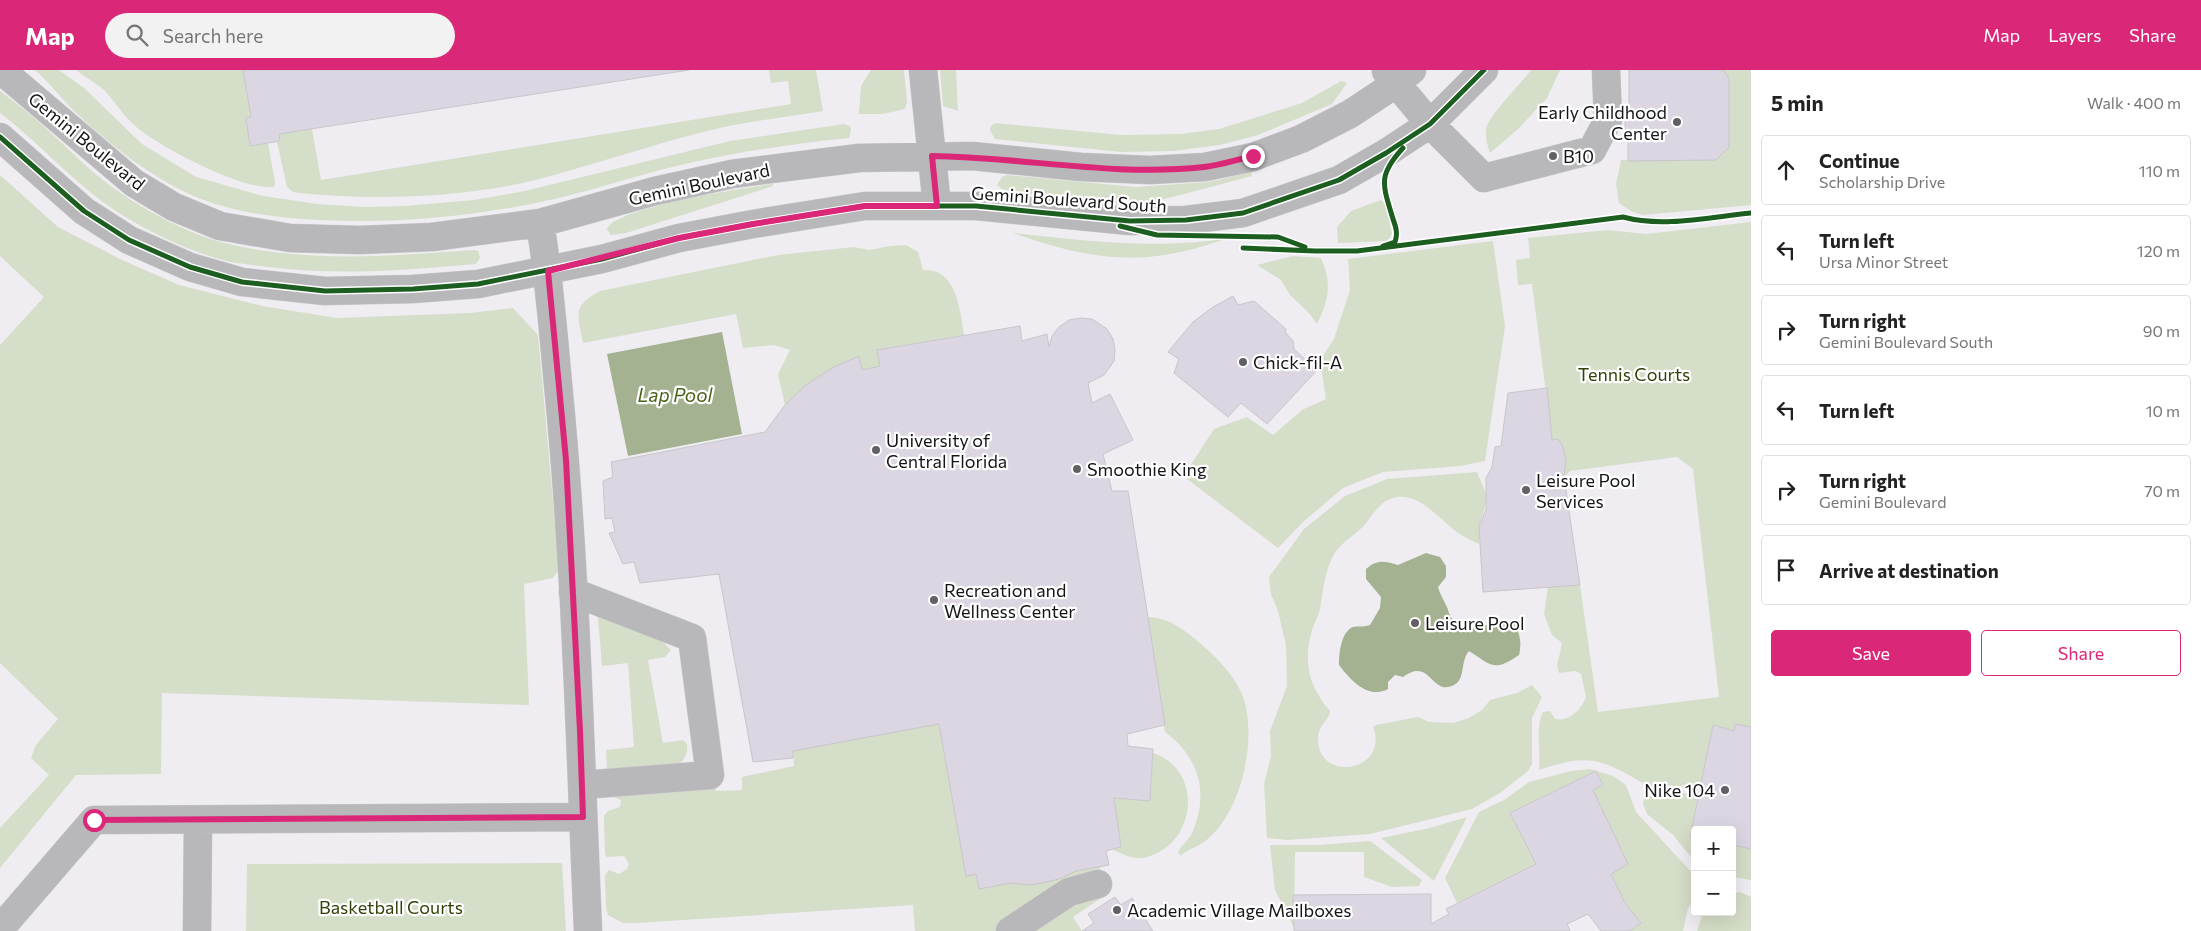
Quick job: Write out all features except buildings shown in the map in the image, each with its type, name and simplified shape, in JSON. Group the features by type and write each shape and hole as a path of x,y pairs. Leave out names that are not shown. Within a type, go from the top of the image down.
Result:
{"street":[{"path":"923,70 937,206"},
{"name":"Gemini Boulevard South","path":"0,137 84,211 129,240 190,267 242,282 325,291 413,289 478,284 548,271 679,238 865,206 976,206 1130,221 1186,220 1243,213 1339,180 1430,124 1484,70"},
{"path":"1398,74 1430,124 1484,178 1592,150 1608,120 1606,70"},
{"name":"Gemini Boulevard","path":"7,75 134,183 174,207 220,226 290,238 360,240 432,237 540,223 655,191 732,174 859,158 972,156 1081,167 1150,170 1205,166 1253,156 1301,139 1350,114 1398,74"},
{"path":"540,223 548,271 566,460 588,931"},
{"path":"573,592 692,638 710,775 582,785"},
{"path":"0,929 94,820 583,817"},
{"path":"197,931 198,820"},
{"path":"1010,931 1069,892 1098,884"}],"green space":[{"path":"35,70 59,70 84,88 142,144 196,177 263,196 317,204 365,207 405,206 474,200 525,191 730,141 844,124 850,126 851,130 849,138 782,146 716,157 557,198 486,212 403,220 347,221 301,219 229,208 195,197 179,189 137,163 98,133"},
{"path":"76,70 243,70 251,117 246,118 250,146 268,143 275,182 274,187 242,182 221,174 159,143 132,123 104,90"},
{"path":"769,70 816,70 823,111 721,128 531,181 503,187 444,194 382,197 293,192 287,187 277,142 280,141 279,134 312,129 321,180 791,104 788,81 771,83"},
{"path":"871,70 904,70 907,102 905,109 883,114 859,114 861,86"},
{"path":"940,70 956,70 958,111 943,106"},
{"path":"1531,70 1560,70 1547,98 1518,129 1490,153 1486,136 1487,126"},
{"path":"1722,70 1751,70 1751,205 1643,215 1631,211 1619,203 1616,184 1621,160 1716,159 1729,147 1729,83"},
{"path":"1341,81 1347,83 1332,104 1258,135 1220,145 1173,151 1121,152 995,139 990,130 991,126 995,123 1121,135 1180,134 1219,129 1302,103"},
{"path":"0,91 111,186 156,215 205,237 248,248 312,256 377,256 474,250 478,251 480,258 476,264 346,272 294,270 236,263 198,252 144,228 119,213 88,190 0,113"},
{"path":"1251,172 1252,176 1142,205 1114,204 1009,191 997,185 1002,177 1007,175 1135,187 1209,182"},
{"path":"0,175 58,227 120,259 179,285 262,306 337,318 470,313 513,308 538,335 559,569 553,578 524,584 529,705 162,693 161,774 76,775 0,868 0,828 49,775 31,758 36,745 58,719 0,663 0,345 44,297 0,256"},
{"path":"773,184 773,186 626,233 611,235 607,230 614,222 631,214 655,207 711,194"},
{"path":"1381,200 1386,206 1392,234 1387,241 1338,243 1337,227 1351,211"},
{"name":"Tennis Courts","path":"1751,222 1751,727 1735,724 1734,731 1713,725 1701,783 1655,788 1615,768 1594,761 1584,760 1563,763 1539,770 1539,725 1543,712 1550,711 1555,719 1565,719 1578,710 1586,697 1581,674 1575,671 1559,673 1557,666 1562,643 1552,635 1544,614 1548,587 1580,585 1598,712 1719,697 1693,469 1677,457 1570,471 1564,477 1566,460 1562,445 1558,439 1552,440 1532,284 1518,285 1516,260 1530,258 1528,238 1608,230 1646,234"},
{"path":"1013,233 1149,244 1203,242 1230,238 1182,252 1134,258 1093,255 1073,251"},
{"path":"1493,241 1505,326 1485,461 1460,466 1383,472 1343,488 1303,522 1278,548 1187,479 1190,466 1214,429 1247,417 1273,435 1302,410 1326,399 1320,360 1334,339 1350,290 1348,259"},
{"path":"906,245 918,252 923,270 934,271 950,283 955,292 961,314 964,335 877,350 880,366 862,370 858,356 820,377 785,405 778,374 790,350 774,345 743,348 736,314 583,343 579,325 579,312 584,302 600,291 778,255 854,247 869,250"},
{"path":"1293,256 1321,258 1327,275 1328,291 1317,324 1309,313 1290,295 1281,280 1257,265"},
{"path":"1477,472 1486,494 1486,503 1479,527 1479,544 1456,531 1421,503 1414,499 1398,497 1388,500 1380,506 1363,526 1341,545 1334,554 1326,573 1320,609 1311,634 1308,655 1308,665 1313,684 1330,711 1319,731 1318,741 1322,755 1330,763 1341,767 1353,766 1364,762 1372,753 1376,742 1373,727 1376,725 1418,717 1429,722 1453,723 1469,718 1482,710 1490,700 1517,693 1532,685 1542,697 1532,718 1532,764 1528,771 1500,793 1472,809 1370,834 1287,840 1267,838 1264,784 1271,756 1270,731 1287,686 1286,645 1278,611 1271,594 1269,577 1304,529 1345,496 1387,479"},
{"path":"603,615 659,638 671,650 665,657 648,660 663,743 683,740 687,744 686,755 676,767 613,772 607,769 606,750 634,747 628,663 602,666 598,617"},
{"path":"1148,617 1170,622 1195,639 1213,655 1239,687 1247,711 1248,749 1239,789 1231,808 1222,824 1210,837 1181,855 1178,853 1179,850 1192,834 1198,817 1200,790 1193,764 1177,742 1165,732"},
{"path":"939,724 966,875 976,874 979,889 1011,883 1043,883 1059,879 1076,871 1100,867 1100,873 996,931 915,931 913,905 637,923 623,923 608,915 605,875 609,870 619,874 627,869 629,864 624,856 607,857 605,854 604,816 608,811 620,807 621,800 611,796 716,786 716,791 742,790 742,777 794,766 793,751"},
{"path":"1153,753 1169,761 1180,774 1186,789 1188,805 1185,821 1177,836 1166,848 1144,858 1132,857 1113,850 1121,847 1114,798 1150,801"},
{"path":"1590,769 1613,776 1626,785 1636,812 1691,872 1691,904 1688,908 1683,931 1630,931 1641,923 1625,903 1611,874 1628,864 1593,790 1603,785 1596,771 1510,813 1536,864 1457,903 1445,878 1479,812 1504,800 1529,782 1571,771"},
{"path":"1682,793 1698,795 1691,826 1691,857 1673,835 1647,814 1643,804 1644,796 1665,796"},
{"path":"1467,817 1434,881 1381,838 1430,828"},
{"path":"1370,841 1422,880 1419,886 1392,887 1364,877 1364,852 1295,852 1294,928 1275,890 1270,845 1320,845"},
{"path":"1736,846 1751,849 1751,880 1736,878"},
{"name":"Basketball Courts","path":"562,863 566,931 246,931 247,864"},
{"path":"1736,892 1740,892 1751,897 1751,931 1697,931 1702,916 1736,916"},
{"path":"1104,896 1073,917 1082,931 1027,931 1082,897"}],"water":[{"name":"Lap Pool","path":"722,332 742,434 628,456 607,354"},
{"name":"Leisure Pool","path":"1426,553 1440,557 1446,566 1446,577 1438,587 1450,617 1464,626 1474,628 1503,621 1513,622 1520,638 1519,655 1504,664 1493,665 1469,651 1466,655 1460,679 1454,685 1440,686 1420,671 1412,672 1403,677 1395,675 1388,682 1388,689 1380,692 1366,690 1354,682 1339,665 1340,649 1346,633 1353,627 1370,625 1380,608 1381,597 1366,579 1366,569 1378,562 1398,565"}],"cycle path":[{"path":"0,137 84,211 129,240 190,267 242,282 325,291 413,289 478,284 602,259 679,238 865,206 976,206 1130,221 1186,220 1243,213 1339,180 1386,153 1430,124 1484,70"},
{"path":"1383,246 1395,242 1396,236 1396,228 1384,181 1389,166 1403,148"},
{"path":"1243,248 1357,251 1623,217 1654,222 1670,222 1751,213"},
{"path":"1120,226 1157,235 1278,237 1305,247"}],"place":[{"name":"Early Childhood Center","path":"1677,122"},
{"name":"B10","path":"1553,156"},
{"name":"Chick-fil-A","path":"1243,362"},
{"name":"University of Central Florida","path":"876,450"},
{"name":"Smoothie King","path":"1077,469"},
{"name":"Leisure Pool Services","path":"1526,490"},
{"name":"Recreation and Wellness Center","path":"934,600"},
{"name":"Leisure Pool","path":"1415,623"},
{"name":"Nike 104","path":"1725,790"},
{"name":"Academic Village Mailboxes","path":"1117,910"}],"route":[{"path":"94,820 583,817 566,460 548,271 602,259 679,238 753,224 865,206 937,206 932,156 972,156 1081,167 1150,170 1205,166 1253,156"}]}
